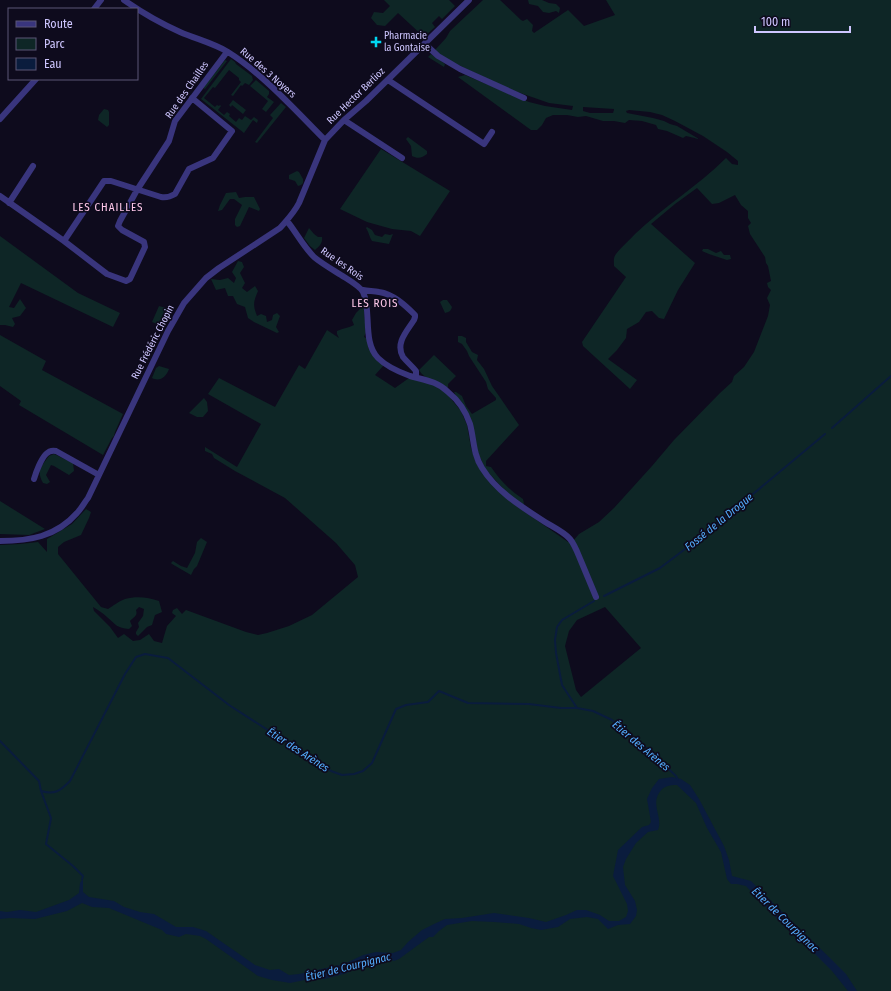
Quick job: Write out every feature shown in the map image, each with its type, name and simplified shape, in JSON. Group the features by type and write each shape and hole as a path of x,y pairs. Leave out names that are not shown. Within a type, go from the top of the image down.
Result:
{"street":[{"path":"95,8 101,0"},
{"name":"Rue des 3 Noyers","path":"124,0 136,8"},
{"name":"Rue Hector Berlioz","path":"325,140 469,0"},
{"name":"Rue des 3 Noyers","path":"138,9 179,32 218,46 236,57 267,82 325,140"},
{"path":"425,44 438,56 460,69 524,98"},
{"name":"Rue des Chailles","path":"64,241 107,274 126,281 130,279 146,247 144,242 122,230 118,226 120,221 137,190 169,141 175,121 227,52"},
{"path":"0,119 35,80"},
{"path":"388,80 484,144 492,132"},
{"path":"0,196 64,241 104,181 111,181 161,197 171,197 189,168 212,158 232,131 192,98"},
{"path":"344,120 402,158"},
{"name":"Rue Frédéric Chopin","path":"0,541 18,541 49,534 64,525 77,514 88,498 100,475 168,331 184,303 206,278 280,228 287,220 299,203 325,140"},
{"path":"9,203 33,166"},
{"name":"Rue les Rois","path":"287,220 315,258 363,290 366,301 369,334 373,351 377,357 404,374 438,384 449,392 458,402 470,424 477,458 488,477 508,497 555,528 570,540 576,550 596,597"},
{"path":"363,290 379,292 392,296 414,315 414,320 401,340 400,349 404,358 416,372 416,377"},
{"path":"34,479 36,471 46,454 51,450 56,451 100,475"}],"green space":[{"path":"384,0 449,0 455,6 442,19 439,16 432,23 435,27 424,37 398,13 385,26 377,25 371,18 374,12 383,13 390,6"},
{"path":"483,0 500,0 521,20 523,21 527,19 533,25 532,31 534,33 568,10 584,26 615,15 606,0 891,0 891,991 0,991 0,545 38,542 47,552 47,539 72,524 86,509 91,512 81,535 64,542 58,547 58,554 101,607 108,609 125,599 142,597 159,601 162,612 155,615 152,625 147,627 138,636 136,632 139,627 138,623 143,616 144,609 139,607 136,610 136,615 130,621 132,626 129,629 117,626 104,614 93,607 94,611 110,627 118,638 124,634 133,641 140,640 149,634 154,641 162,643 167,626 176,616 172,613 173,610 177,608 182,614 186,610 246,632 258,635 267,633 289,626 312,615 358,577 355,565 336,543 285,498 235,471 214,458 212,454 205,451 205,447 237,467 261,424 208,394 219,378 275,407 299,365 305,369 327,330 339,338 337,331 354,325 352,320 360,309 360,300 363,301 366,332 364,337 368,339 368,348 371,349 374,357 377,361 384,365 375,375 395,388 409,378 432,383 447,394 461,411 467,425 471,448 477,465 515,505 568,542 573,541 579,534 599,522 614,508 674,440 732,382 734,376 744,367 754,352 768,316 770,305 767,298 771,290 767,283 771,281 765,257 750,234 748,226 751,223 748,218 748,211 741,205 735,195 719,203 712,204 697,188 651,224 695,263 678,290 664,319 659,318 652,311 646,312 639,322 627,329 626,338 608,359 637,380 630,389 583,346 582,342 626,277 614,266 614,257 618,251 646,224 704,178 726,158 732,164 738,165 738,161 703,136 662,115 650,112 626,111 627,113 664,121 677,126 699,139 686,136 683,138 658,129 656,125 642,121 629,120 625,123 603,121 586,116 578,117 553,115 546,118 537,130 531,130 458,77 465,75 529,102 572,110 573,106 549,103 509,89 446,59 435,50 450,31","holes":["583,107 614,109 614,110 613,113 590,113 583,111","605,607 641,648 581,697 576,690 565,646 569,631 577,620"]},
{"path":"528,0 542,0 556,4 560,8 559,13 556,11 549,13 543,12 538,6 529,4"},
{"path":"431,54 445,64 444,67 428,57"},
{"path":"231,59 252,76 253,80 249,85 245,83 242,86 241,85 233,96 231,95 241,82 239,78 229,70 215,88 213,87 204,98 215,107 220,105 221,106 218,110 224,115 227,112 230,114 229,116 236,122 239,118 242,120 245,116 251,120 254,117 258,120 257,123 253,120 244,133 201,99"},
{"path":"225,60 227,61 205,89 203,88"},
{"path":"256,80 269,91 267,97 274,102 266,112 262,109 268,101 250,86"},
{"path":"233,100 246,110 243,114 232,105 231,107 229,105"},
{"path":"281,103 286,107 257,143 255,142 273,118 270,115"},
{"path":"104,109 108,110 109,112 109,125 107,127 98,120 99,115"},
{"path":"408,137 427,151 427,154 420,158 412,156 411,146 406,139"},
{"path":"381,149 450,191 420,236 411,231 392,229 367,222 340,209"},
{"path":"297,171 303,179 303,183 298,186 295,181 289,179 289,175"},
{"path":"236,192 239,198 254,197 260,209 259,211 249,207 240,226 237,227 235,225 235,219 242,205 234,199 230,199 222,210 218,211 226,193"},
{"path":"367,227 372,230 375,235 382,237 385,234 393,234 389,244 372,241 366,228"},
{"path":"309,228 318,237 322,237 321,243 315,250 304,238"},
{"path":"0,236 78,293 120,313 113,327 21,283 9,307 14,308 20,299 26,308 20,316 12,318 15,324 13,327 0,325"},
{"path":"703,249 708,249 716,253 721,251 724,255 730,255 731,259 727,260 709,254 702,251"},
{"path":"238,261 242,262 244,267 240,273 245,283 242,288 247,292 255,286 258,291 254,304 257,316 261,314 266,316 267,322 272,320 273,315 277,313 280,316 276,327 279,332 277,333 248,318 245,307 237,304 233,296 228,296 225,288 216,290 211,279 220,280 228,278 234,283 236,278 232,272"},
{"path":"447,300 452,307 450,311 445,313 440,302"},
{"path":"159,306 172,309 173,312 165,327 152,322"},
{"path":"0,335 46,361 42,370 123,414 114,436 103,455 19,405 21,401 0,386"},
{"path":"458,336 466,338 466,342 472,352 478,355 477,360 484,369 492,386 519,425 486,461 486,466 491,467 506,485 523,499 524,504 520,504 510,496 485,469 478,453 474,434 454,392 462,396 466,406 472,414 496,400 488,389 486,382 467,351 462,344 458,342"},
{"path":"434,355 456,376 448,384 448,387 428,378 419,370"},
{"path":"159,366 169,369 168,372 160,379 152,378 156,368"},
{"path":"204,398 207,402 208,411 203,417 197,417 189,413"},
{"path":"54,454 73,463 74,471 69,475 51,465 46,475 50,482 47,484 43,483 40,475 40,469 49,456"},
{"path":"0,501 45,529 29,535 0,534"},
{"path":"201,538 207,542 197,566 191,575 171,563 173,561 187,568 195,553 197,542"}],"water":[{"name":"Étier de Courpignac","path":"672,777 681,779 690,785 699,799 724,846 729,860 732,876 751,881 846,974 857,991 848,991 832,971 805,944 784,926 746,886 731,884 727,879 721,852 707,828 696,803 677,785 666,786 659,793 656,802 659,821 658,830 648,832 636,843 623,867 625,885 635,901 637,910 636,916 630,924 618,925 608,929 598,919 587,917 570,919 558,927 541,930 519,924 494,922 472,921 447,925 433,937 429,937 394,961 387,958 360,966 347,973 325,979 305,980 290,983 258,976 200,936 186,934 179,937 166,934 162,930 109,908 92,907 82,903 67,911 35,919 0,919 0,911 7,912 20,910 36,912 69,900 79,893 80,883 83,878 83,892 89,897 114,901 124,907 140,912 154,914 176,927 193,927 206,931 255,965 270,970 279,969 289,975 344,964 363,955 376,952 393,953 401,950 422,930 445,919 494,913 546,922 577,910 586,910 600,915 609,921 619,921 626,917 628,911 627,904 613,876 618,850 642,827 649,825 651,822 647,799 652,788 659,779"}],"waterway":[{"name":"Fossé de la Drogue","path":"832,428 891,376"},
{"name":"Fossé de la Drogue","path":"604,596 660,568 705,534 825,434"},
{"name":"Fossé de la Drogue","path":"577,708 562,685 556,653 555,640 557,627 562,620 594,601"},
{"name":"Étier des Arènes","path":"41,791 50,793 57,791 70,781 125,674 136,657 145,654 168,658 229,705 331,771 342,775 354,774 363,771 372,763 396,709 406,705 428,702 439,691 468,703 529,704 561,708 577,708 593,711 612,720 643,745 676,776 678,780"},
{"path":"0,741 39,781 51,818 46,844 73,866 83,876 82,879"}],"place":[{"name":"Pharmacie la Gontaise","path":"376,42"}],"district":[{"name":"LES CHAILLES","path":"108,207"},
{"name":"LES ROIS","path":"375,303"}]}
